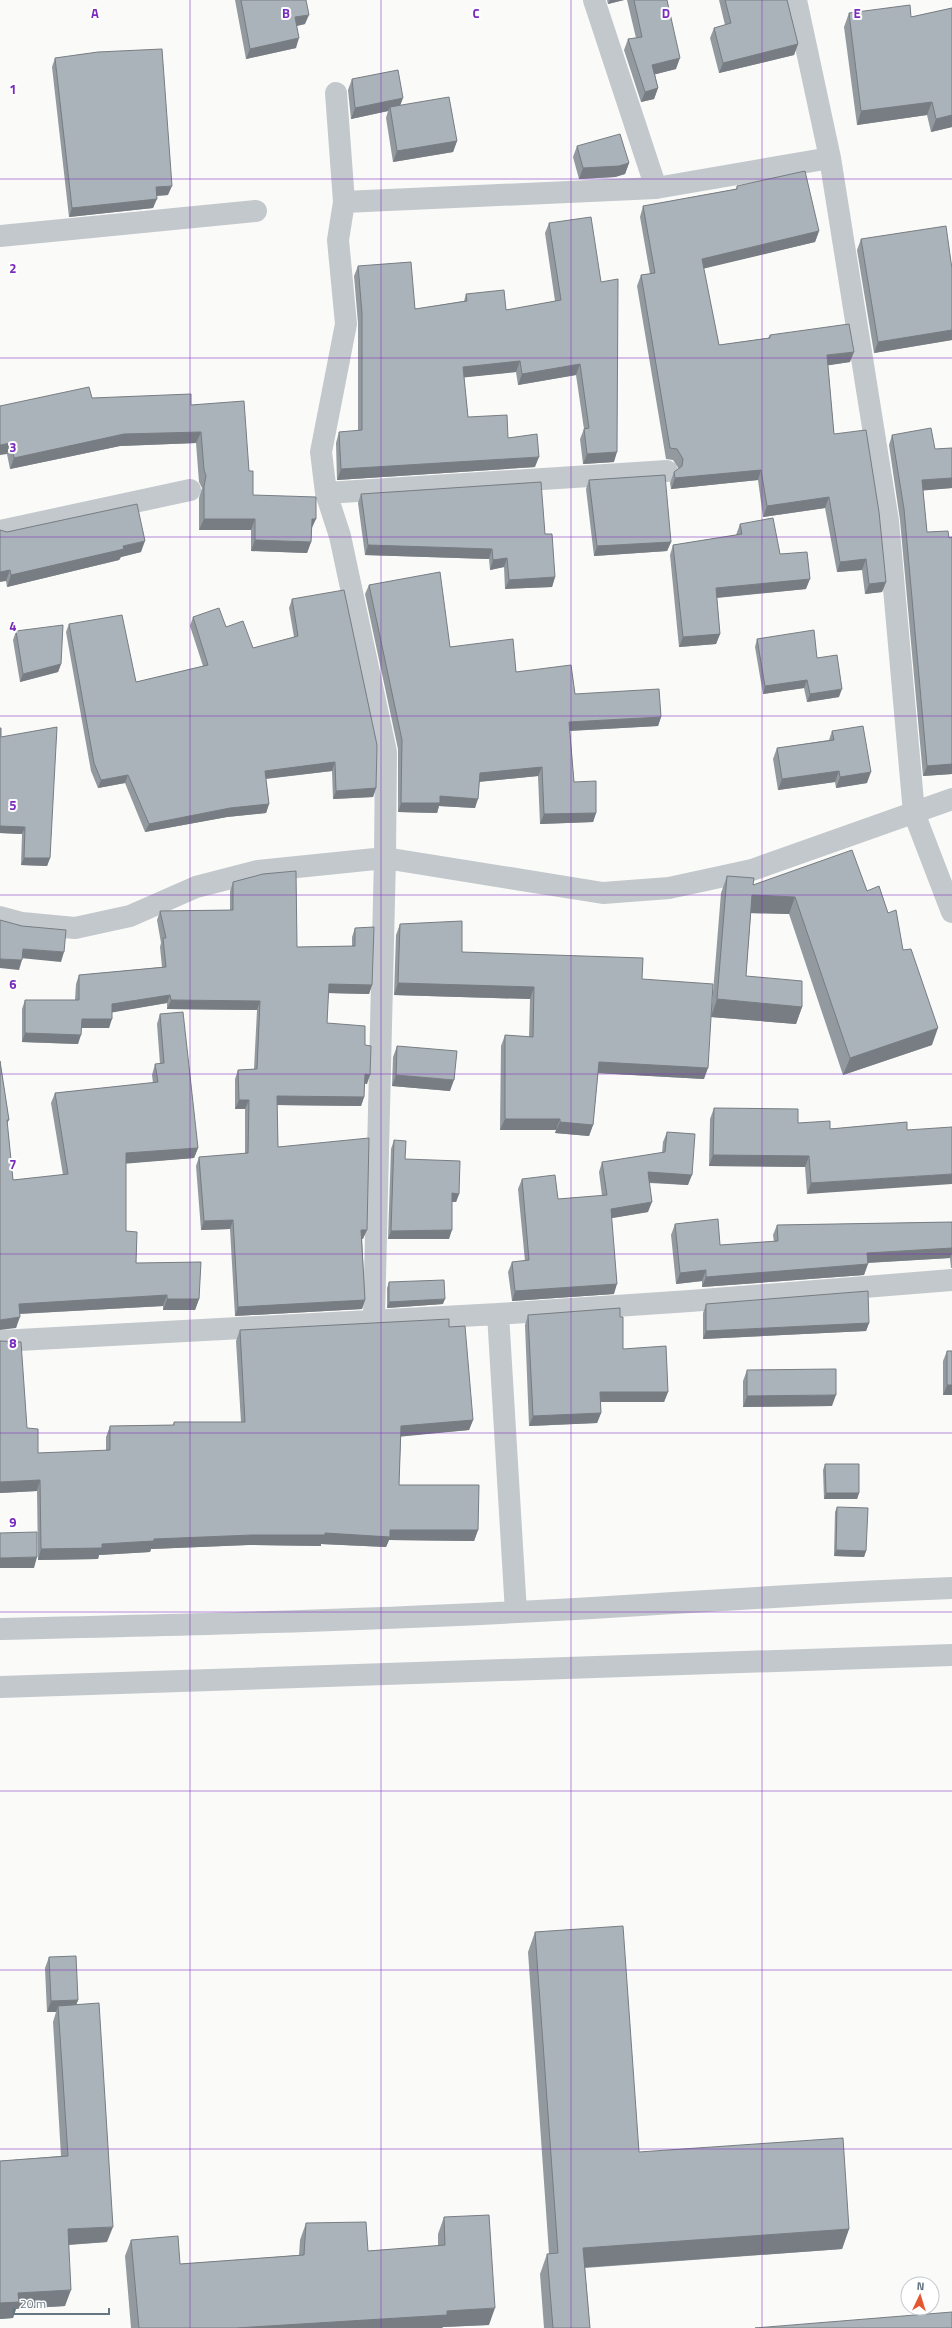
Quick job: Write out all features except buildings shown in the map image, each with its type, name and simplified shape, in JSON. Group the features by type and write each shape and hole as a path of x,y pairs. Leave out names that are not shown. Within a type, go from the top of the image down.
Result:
{"street":[{"path":"594,0 656,188"},
{"path":"796,0 830,158 888,521 914,813 952,912"},
{"path":"336,93 344,202 338,240 346,324 321,452 326,493 340,536 386,752 385,858 374,1320"},
{"path":"344,202 656,188 830,158"},
{"path":"0,236 256,211"},
{"path":"326,493 667,471"},
{"path":"0,531 190,490"},
{"path":"0,917 22,923 75,928 130,916 196,887 258,870 385,858 603,892 669,888 752,870 914,813 952,798"},
{"path":"0,1341 498,1314 690,1301 952,1280"},
{"path":"498,1314 516,1612"},
{"path":"0,1629 183,1625 516,1612 871,1591 952,1588"},
{"path":"0,1687 952,1655"}]}
